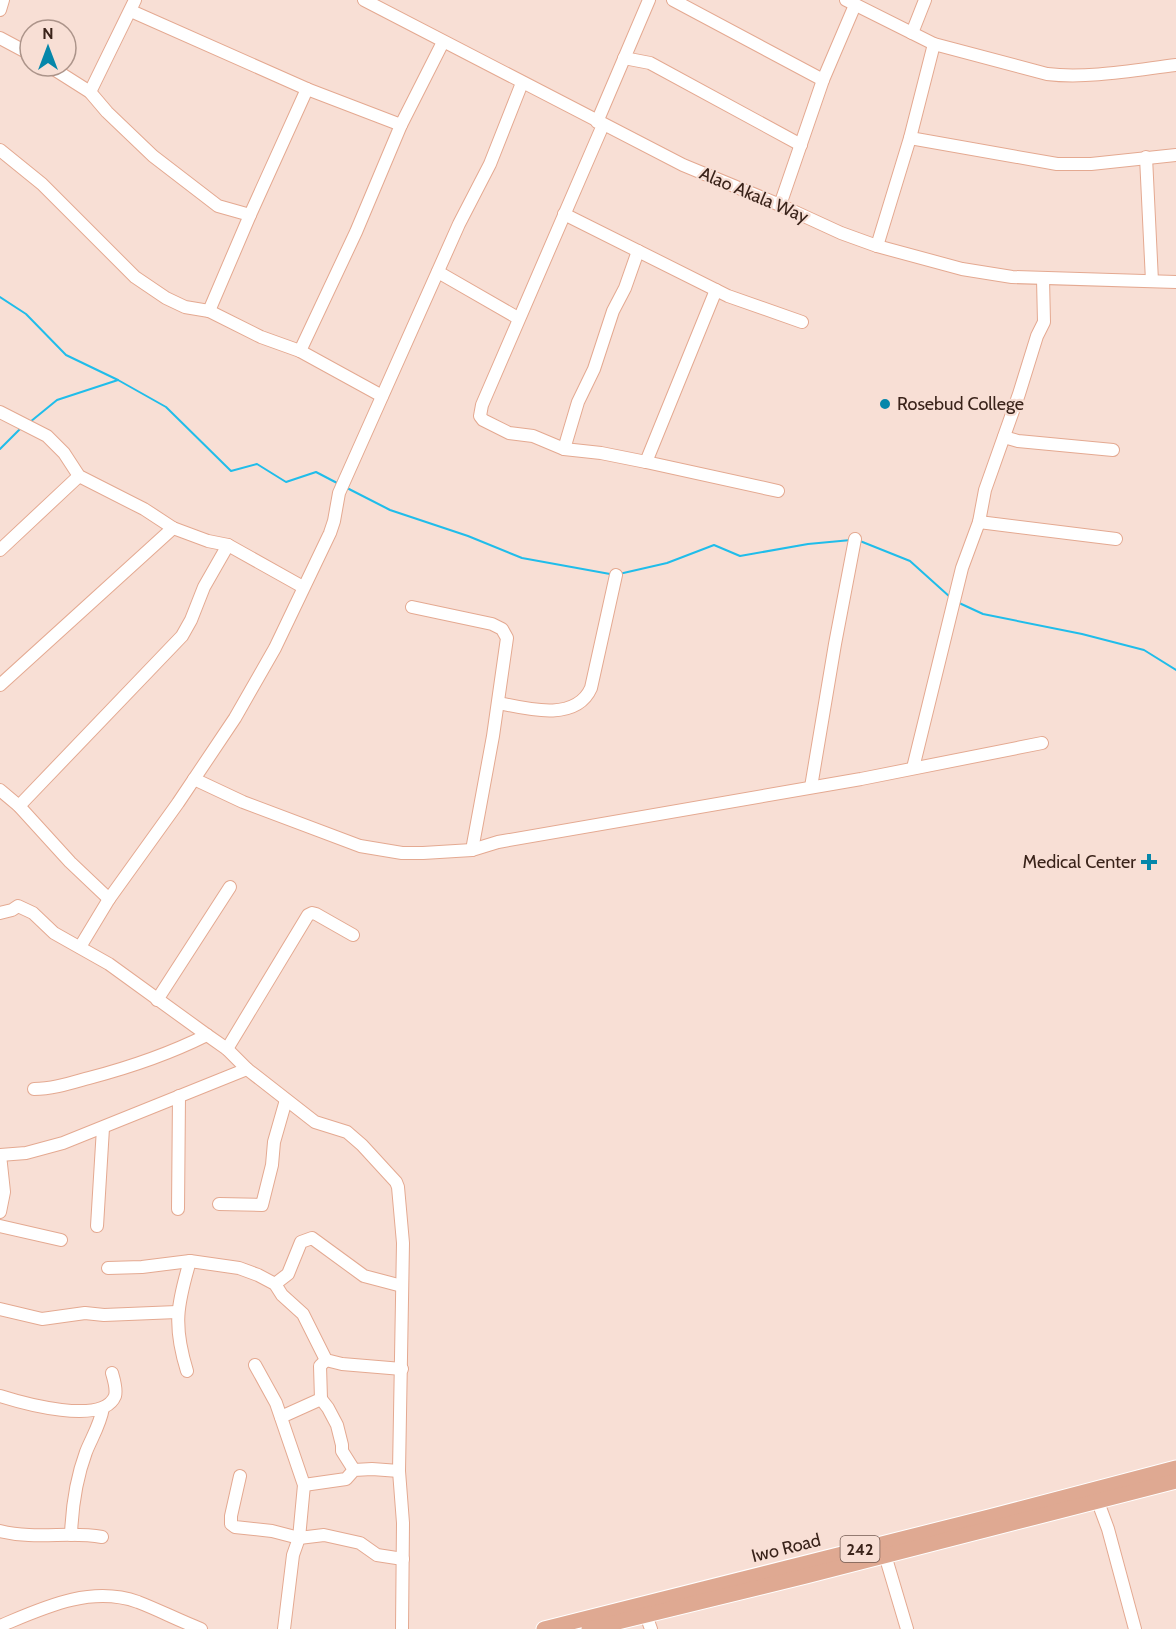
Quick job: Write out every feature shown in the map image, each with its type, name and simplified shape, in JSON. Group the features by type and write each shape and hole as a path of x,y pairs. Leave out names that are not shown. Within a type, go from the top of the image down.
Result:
{"main road":[{"name":"Iwo Road","path":"589,1629 648,1622 885,1556 1098,1502 1120,1489 1176,1468"},
{"name":"Iwo Road","path":"544,1629 1120,1489 1176,1481"}],"street":[{"path":"0,10 3,0"},
{"name":"Alao Akala Way","path":"364,0 683,165 841,233 877,246 962,269 1043,279 1176,282"},
{"path":"650,0 624,58 564,214 482,405 480,416 498,429 533,436 564,449 601,453 778,491"},
{"path":"673,0 824,80"},
{"path":"912,33 925,0"},
{"path":"780,205 851,3 934,44 1057,75 1113,73 1176,66"},
{"path":"90,92 133,6 307,89 401,125"},
{"path":"0,38 18,48"},
{"path":"300,351 356,232 401,125 443,42"},
{"path":"877,246 910,138 934,44"},
{"path":"624,58 650,63 801,145"},
{"path":"68,78 90,92 107,112 153,156 218,206 250,214"},
{"path":"80,947 109,899 235,718 264,668 332,527 339,493 350,467 459,224 490,165 522,83"},
{"path":"209,311 307,89"},
{"path":"910,138 1057,165 1176,155"},
{"path":"0,150 42,184 135,277 166,298 185,307 209,311 261,337 300,351 382,396"},
{"path":"1146,157 1152,281"},
{"path":"564,214 728,296 802,322"},
{"path":"564,449 578,402 594,369 613,311 626,288 638,251"},
{"path":"438,272 518,318"},
{"path":"914,768 962,568 979,522 985,490 1037,336 1044,322 1043,279"},
{"path":"646,462 716,290"},
{"path":"0,412 47,436 64,453 79,476 144,509 173,528 208,541 228,545 303,587"},
{"path":"1004,437 1018,441 1113,450"},
{"path":"0,550 79,476"},
{"path":"979,522 1116,538"},
{"path":"0,686 173,528"},
{"path":"811,787 855,539"},
{"path":"19,806 182,636 204,587 228,545"},
{"path":"499,703 555,710 573,706 585,699 591,688 616,575"},
{"path":"411,607 492,624 506,633 508,644 499,703 472,850"},
{"path":"194,779 243,802 360,846 402,852 472,850 498,842 598,823 811,787 1042,743"},
{"path":"0,790 19,806 70,862 109,899"},
{"path":"157,1000 230,887"},
{"path":"0,913 18,906 23,907 33,913 54,933 109,964 226,1049 247,1069 315,1122 347,1132 396,1182 403,1243 399,1471 403,1523 402,1629"},
{"path":"226,1049 308,915 316,914 352,935"},
{"path":"34,1089 49,1089 134,1067 175,1052 207,1035"},
{"path":"0,1212 4,1192 0,1155 26,1153 63,1143 247,1069"},
{"path":"178,1209 179,1096"},
{"path":"219,1204 262,1205 272,1165 274,1142 286,1100"},
{"path":"97,1226 102,1128"},
{"path":"0,1226 61,1240"},
{"path":"274,1284 288,1274 302,1242 312,1238 364,1276 402,1286"},
{"path":"108,1268 142,1267 190,1261 239,1268 274,1284 282,1295 303,1314 326,1360 342,1364 402,1369"},
{"path":"187,1371 179,1345 177,1312 190,1261"},
{"path":"0,1309 42,1319 85,1313 104,1315 177,1312"},
{"path":"326,1360 320,1366 321,1399 328,1407 340,1432 342,1451 354,1470"},
{"path":"255,1365 276,1403 304,1485 299,1538 294,1555 284,1629"},
{"path":"0,1396 41,1407 74,1411 103,1408 114,1399 116,1391 112,1373"},
{"path":"281,1417 321,1399"},
{"path":"71,1535 77,1482 86,1451 99,1425 103,1408"},
{"path":"304,1485 346,1479 354,1470 399,1471"},
{"path":"240,1476 231,1516 231,1524 235,1527 299,1538 324,1534 360,1543 377,1555 403,1560"},
{"path":"1098,1502 1108,1529 1136,1629"},
{"path":"0,1531 36,1536 102,1537"},
{"path":"885,1556 907,1629"},
{"path":"0,1626 58,1604 96,1596 117,1597 137,1602 201,1629"}],"waterway":[{"path":"0,297 26,314 66,355 118,380 166,407 231,471 257,464 286,482 316,472 339,484"},
{"path":"30,422 57,400 118,380"},
{"path":"0,449 20,429"},
{"path":"347,488 390,510 468,536 522,558 610,574"},
{"path":"619,574 667,563 714,545 740,556 808,544 851,540"},
{"path":"860,541 910,561 950,597"},
{"path":"957,602 983,614 1082,634 1144,650 1176,670"}],"place":[{"name":"Rosebud College","path":"885,404"},
{"name":"Medical Center","path":"1149,862"}]}
